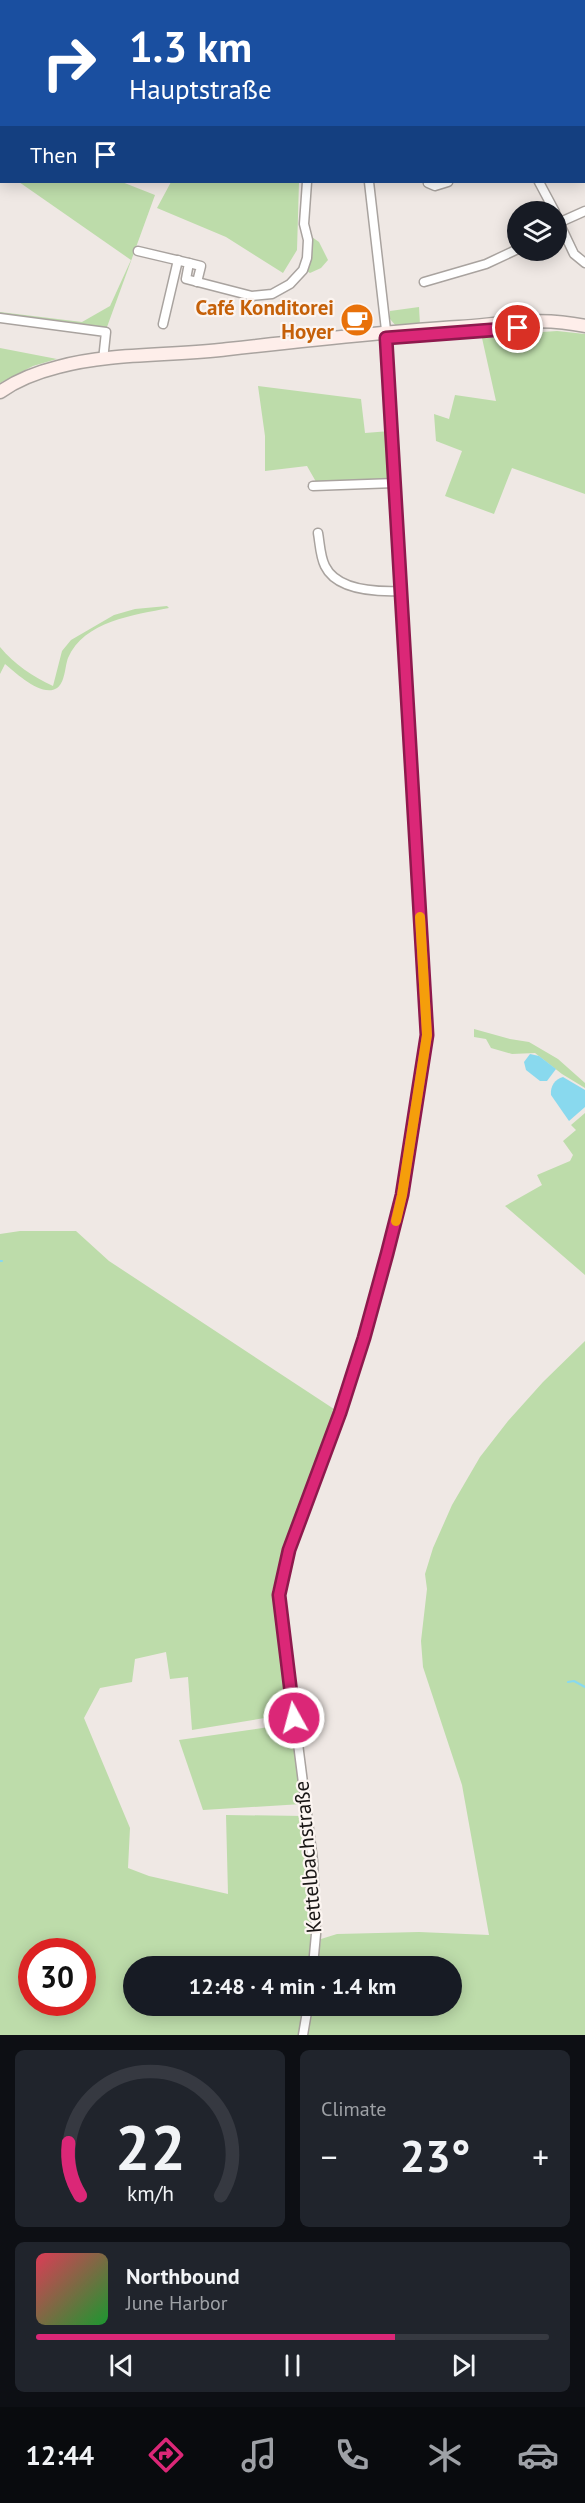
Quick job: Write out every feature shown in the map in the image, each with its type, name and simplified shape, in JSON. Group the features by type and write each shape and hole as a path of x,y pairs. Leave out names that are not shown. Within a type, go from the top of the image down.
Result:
{"main road":[{"path":"221,350 296,348 386,335 546,320 564,321 584,326"},
{"path":"0,392 23,379 49,369 103,360 221,350 325,337 386,335"}],"street":[{"path":"138,251 201,266 197,282 252,296 272,294 290,284 303,270 307,258 308,240 304,224 307,183"},
{"name":"Kettelbachstraße","path":"314,1956 316,1934 313,1861 279,1595 289,1550 340,1413 387,1254 402,1195 427,1035 386,335 369,183"},
{"path":"428,183 435,186 445,183"},
{"path":"539,183 548,201"},
{"path":"567,216 585,211"},
{"path":"567,240 574,254 585,263"},
{"path":"424,282 486,264 507,254"},
{"path":"163,324 178,260"},
{"path":"0,318 106,332 103,360"},
{"path":"313,486 395,483"},
{"path":"318,533 326,568 335,579 365,589 402,591"},
{"path":"303,2035 306,2016"}],"green space":[{"path":"20,183 125,183 155,195 107,327 0,316 0,312 82,322 110,306 131,260"},
{"path":"170,183 299,183 297,250 283,273 226,237 157,208"},
{"path":"309,235 319,242 328,260 321,268 310,273 305,270"},
{"path":"419,307 420,325 396,326 390,319 390,311"},
{"path":"557,331 585,334 585,494 512,468 494,514 445,496 462,451 436,441 434,414 449,419 455,395 496,401 482,338 500,337 501,339 525,336 528,333"},
{"path":"0,348 57,359 33,366 0,383"},
{"path":"258,386 361,399 365,433 390,431 395,483 319,487 307,466 265,471 265,436"},
{"path":"167,606 169,608 111,622 86,636 75,646 68,658 63,678 57,688 44,690 37,687 5,664 0,674 0,647 24,670 53,686 62,651 71,640 114,615 135,609"},
{"path":"474,1029 529,1042 558,1059 585,1083 585,1088 535,1053 512,1054 491,1048 486,1039 474,1037"},
{"path":"585,1113 585,1275 505,1206 542,1185 537,1175 570,1161 573,1155 563,1141 576,1130 571,1125"},
{"path":"20,1231 76,1231 109,1261 337,1411 272,1591 282,1645 289,1714 192,1730 188,1677 170,1679 166,1652 135,1659 132,1682 100,1688 84,1718 130,1828 128,1868 149,1876 228,1894 226,1815 305,1816 312,1912 310,1956 123,1956 123,2016 303,2016 300,2035 0,2035 0,1234"},
{"path":"585,1341 585,2035 306,2035 309,2016 462,2016 462,1956 318,1956 321,1939 337,1934 419,1932 489,1935 462,1785 423,1667 421,1641 427,1589 425,1574 433,1548 452,1505 480,1457 543,1382"},
{"path":"290,1724 302,1804 203,1810 179,1740"}],"water":[{"path":"530,1054 539,1056 556,1069 547,1081 540,1081 526,1070 524,1062"},
{"path":"563,1077 585,1090 585,1107 569,1121 551,1095 554,1083"}],"waterway":[{"path":"568,1682 574,1681 585,1687"}],"slow traffic":[{"path":"396,1221 427,1035 420,917"}],"place":[{"name":"Café Konditorei Hoyer","path":"357,320"}],"route":[{"path":"294,1718 279,1595 289,1550 340,1413 387,1254 402,1195 427,1035 386,338 518,328"}]}
